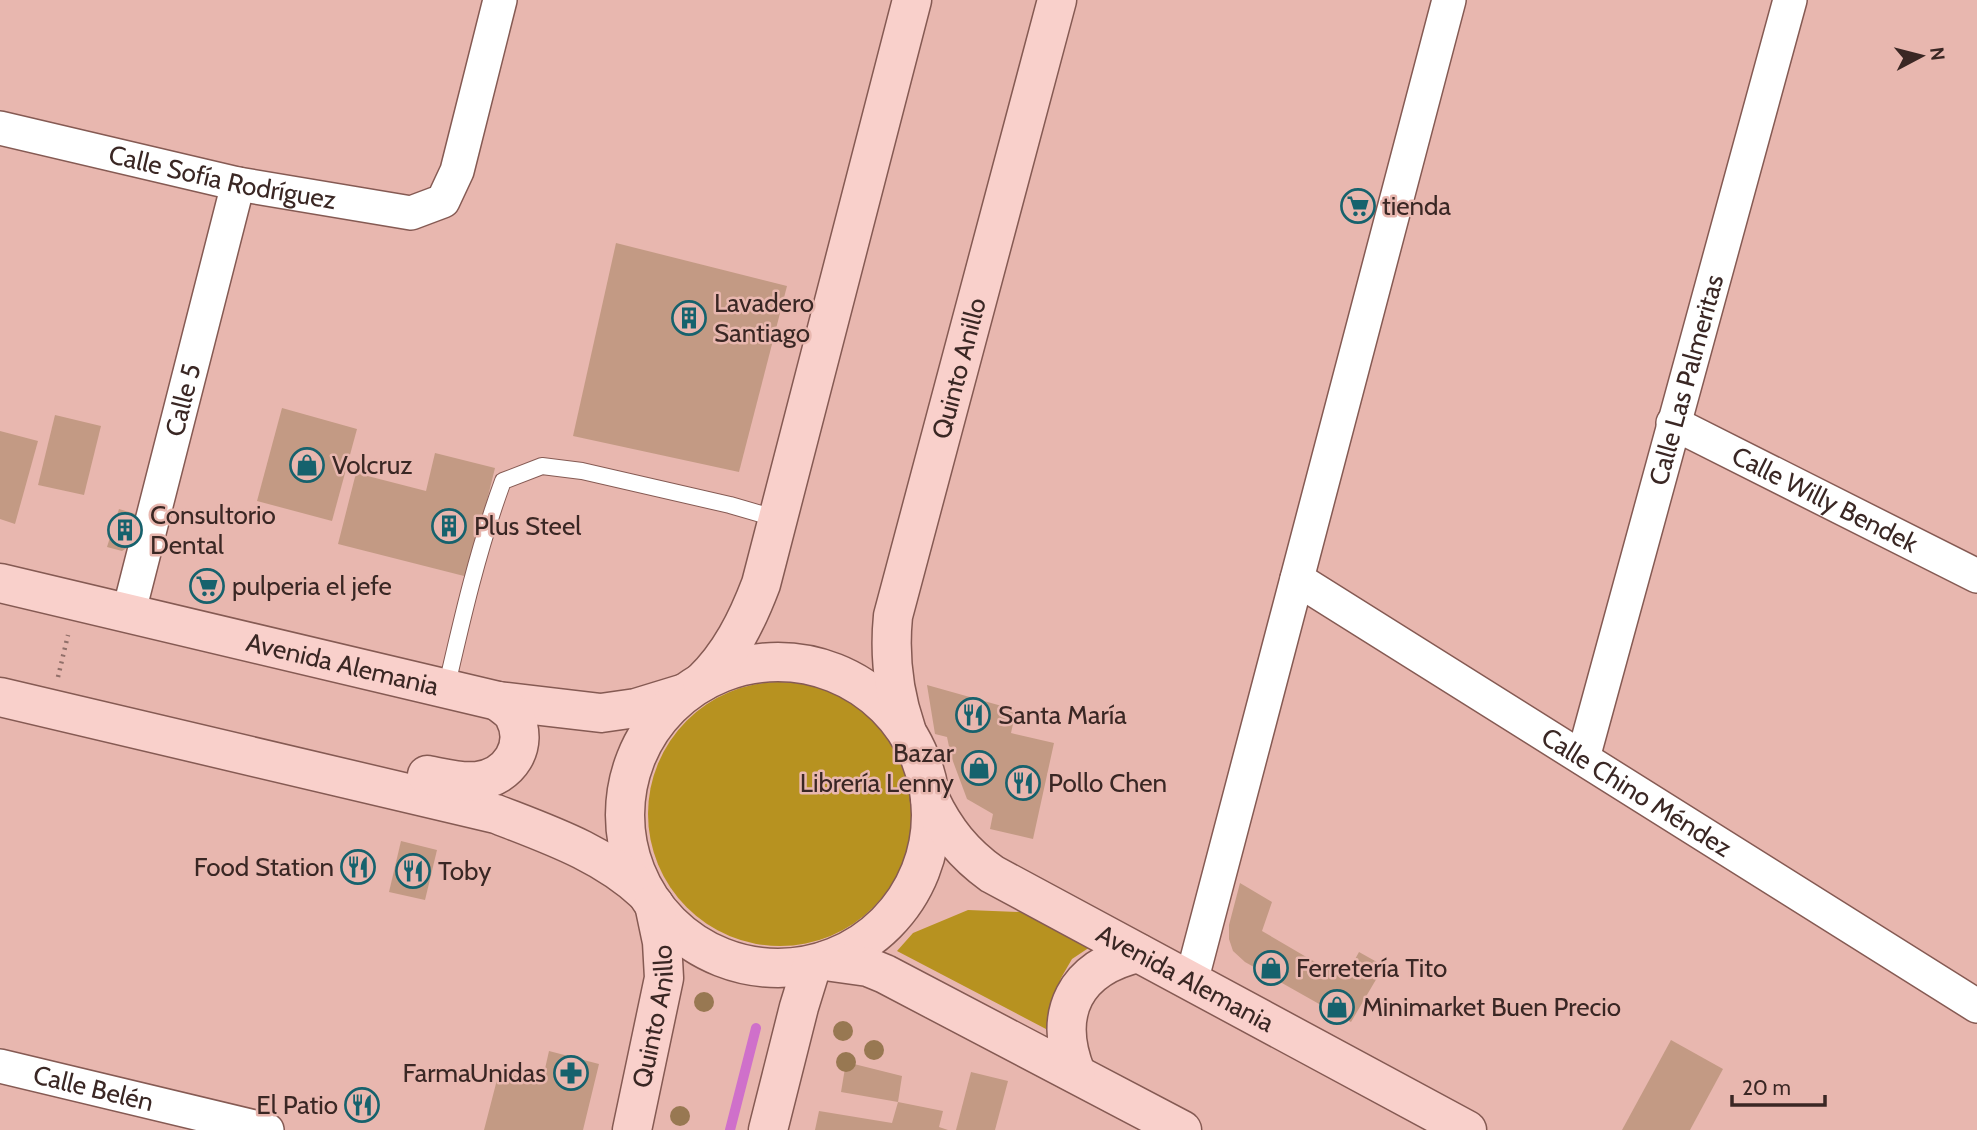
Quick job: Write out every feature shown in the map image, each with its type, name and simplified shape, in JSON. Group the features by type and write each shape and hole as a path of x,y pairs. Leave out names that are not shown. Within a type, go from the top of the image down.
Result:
{"main road":[{"path":"651,900 636,873 629,849 626,799 631,774 639,750 652,729 668,709 693,688 732,646 761,584 912,0"},
{"name":"Quinto Anillo","path":"909,737 893,686 893,617 1057,0"},
{"name":"Avenida Alemania","path":"0,583 498,701 601,713 636,708 693,688 736,668 758,663 792,663 825,670 866,690 883,704 909,737"},
{"path":"0,697 496,814 569,842 629,877 685,937 724,959 768,968 790,969 819,963 847,952 867,940 901,907 914,887 923,864 930,830 930,797 926,776 909,737"},
{"path":"225,749 300,747 460,781 477,781 504,771 515,758 519,744 520,732 513,714 498,701"},
{"name":"Avenida Alemania","path":"930,797 939,818 953,839 971,859 992,874 1467,1130"},
{"name":"Quinto Anillo","path":"632,1130 664,978 662,942 651,900"},
{"path":"1076,1073 1068,1052 1065,1029 1070,1006 1080,986 1096,969 1116,958 1138,953"},
{"path":"819,963 868,967 885,974 1182,1130"},
{"path":"768,1130 799,1007 819,963"}],"street":[{"name":"Calle Sofía Rodríguez","path":"0,128 238,184 411,213 443,201 457,172 500,0"},
{"path":"1191,982 1449,0"},
{"name":"Calle Las Palmeritas","path":"1583,758 1672,423 1790,0"},
{"name":"Calle 5","path":"128,615 238,184"},
{"name":"Calle Willy Bendek","path":"1672,423 1977,576"},
{"name":"Calle Chino Méndez","path":"1297,579 1977,1006"},
{"name":"Calle Belén","path":"0,1066 220,1124 267,1130"}],"lane":[{"path":"446,689 488,521 503,481 542,466 582,471 730,505 778,519"}],"path":[{"path":"62,659 68,634"}],"shaded area":[{"path":"767,682 793,682 818,687 842,697 874,720 902,763 910,788 910,840 902,865 874,908 842,931 818,941 793,946 767,946 742,941 718,931 686,908 663,876 653,852 648,827 648,801 653,776 663,752 686,720 718,697 742,687"},
{"path":"968,910 1020,912 1090,947 1072,959 1061,978 1046,1029 897,951 913,933"}],"building":[{"path":"616,243 787,286 739,472 573,436"},
{"name":"Volcruz","path":"282,408 357,429 332,521 257,501"},
{"path":"55,415 101,426 84,495 38,485"},
{"path":"0,431 38,441 15,524 0,519"},
{"path":"435,453 495,468 468,577 338,544 356,473 426,491"},
{"name":"Consultorio Dental","path":"119,509 142,516 133,544 122,551 107,547"},
{"path":"927,685 1016,710 1011,733 1054,743 1033,839 990,829 993,814 967,799 947,737 935,734"},
{"name":"Toby","path":"401,841 437,850 425,900 389,892"},
{"path":"1240,883 1272,902 1262,931 1344,979 1359,952 1384,966 1351,1022 1245,962 1233,951 1229,939 1229,925"},
{"path":"1671,1040 1723,1069 1690,1130 1622,1130"},
{"path":"549,1051 599,1064 583,1130 484,1130 499,1072 542,1082"},
{"path":"846,1062 902,1076 898,1102 841,1092"},
{"path":"971,1072 1008,1081 995,1130 956,1130"},
{"path":"898,1102 943,1111 939,1127 948,1130 815,1130 819,1111 892,1123"}],"waterway":[{"path":"730,1130 756,1028"}],"place":[{"name":"tienda","path":"1358,206"},
{"name":"Lavadero Santiago","path":"689,318"},
{"name":"Volcruz","path":"307,465"},
{"name":"Plus Steel","path":"449,526"},
{"name":"Consultorio Dental","path":"125,530"},
{"name":"pulperia el jefe","path":"207,586"},
{"name":"Santa María","path":"973,715"},
{"name":"Bazar Librería Lenny","path":"979,768"},
{"name":"Pollo Chen","path":"1023,783"},
{"name":"Food Station","path":"358,867"},
{"name":"Toby","path":"413,871"},
{"name":"Ferretería Tito","path":"1271,968"},
{"name":"Minimarket Buen Precio","path":"1337,1007"},
{"name":"FarmaUnidas","path":"571,1073"},
{"name":"El Patio","path":"362,1105"}]}
